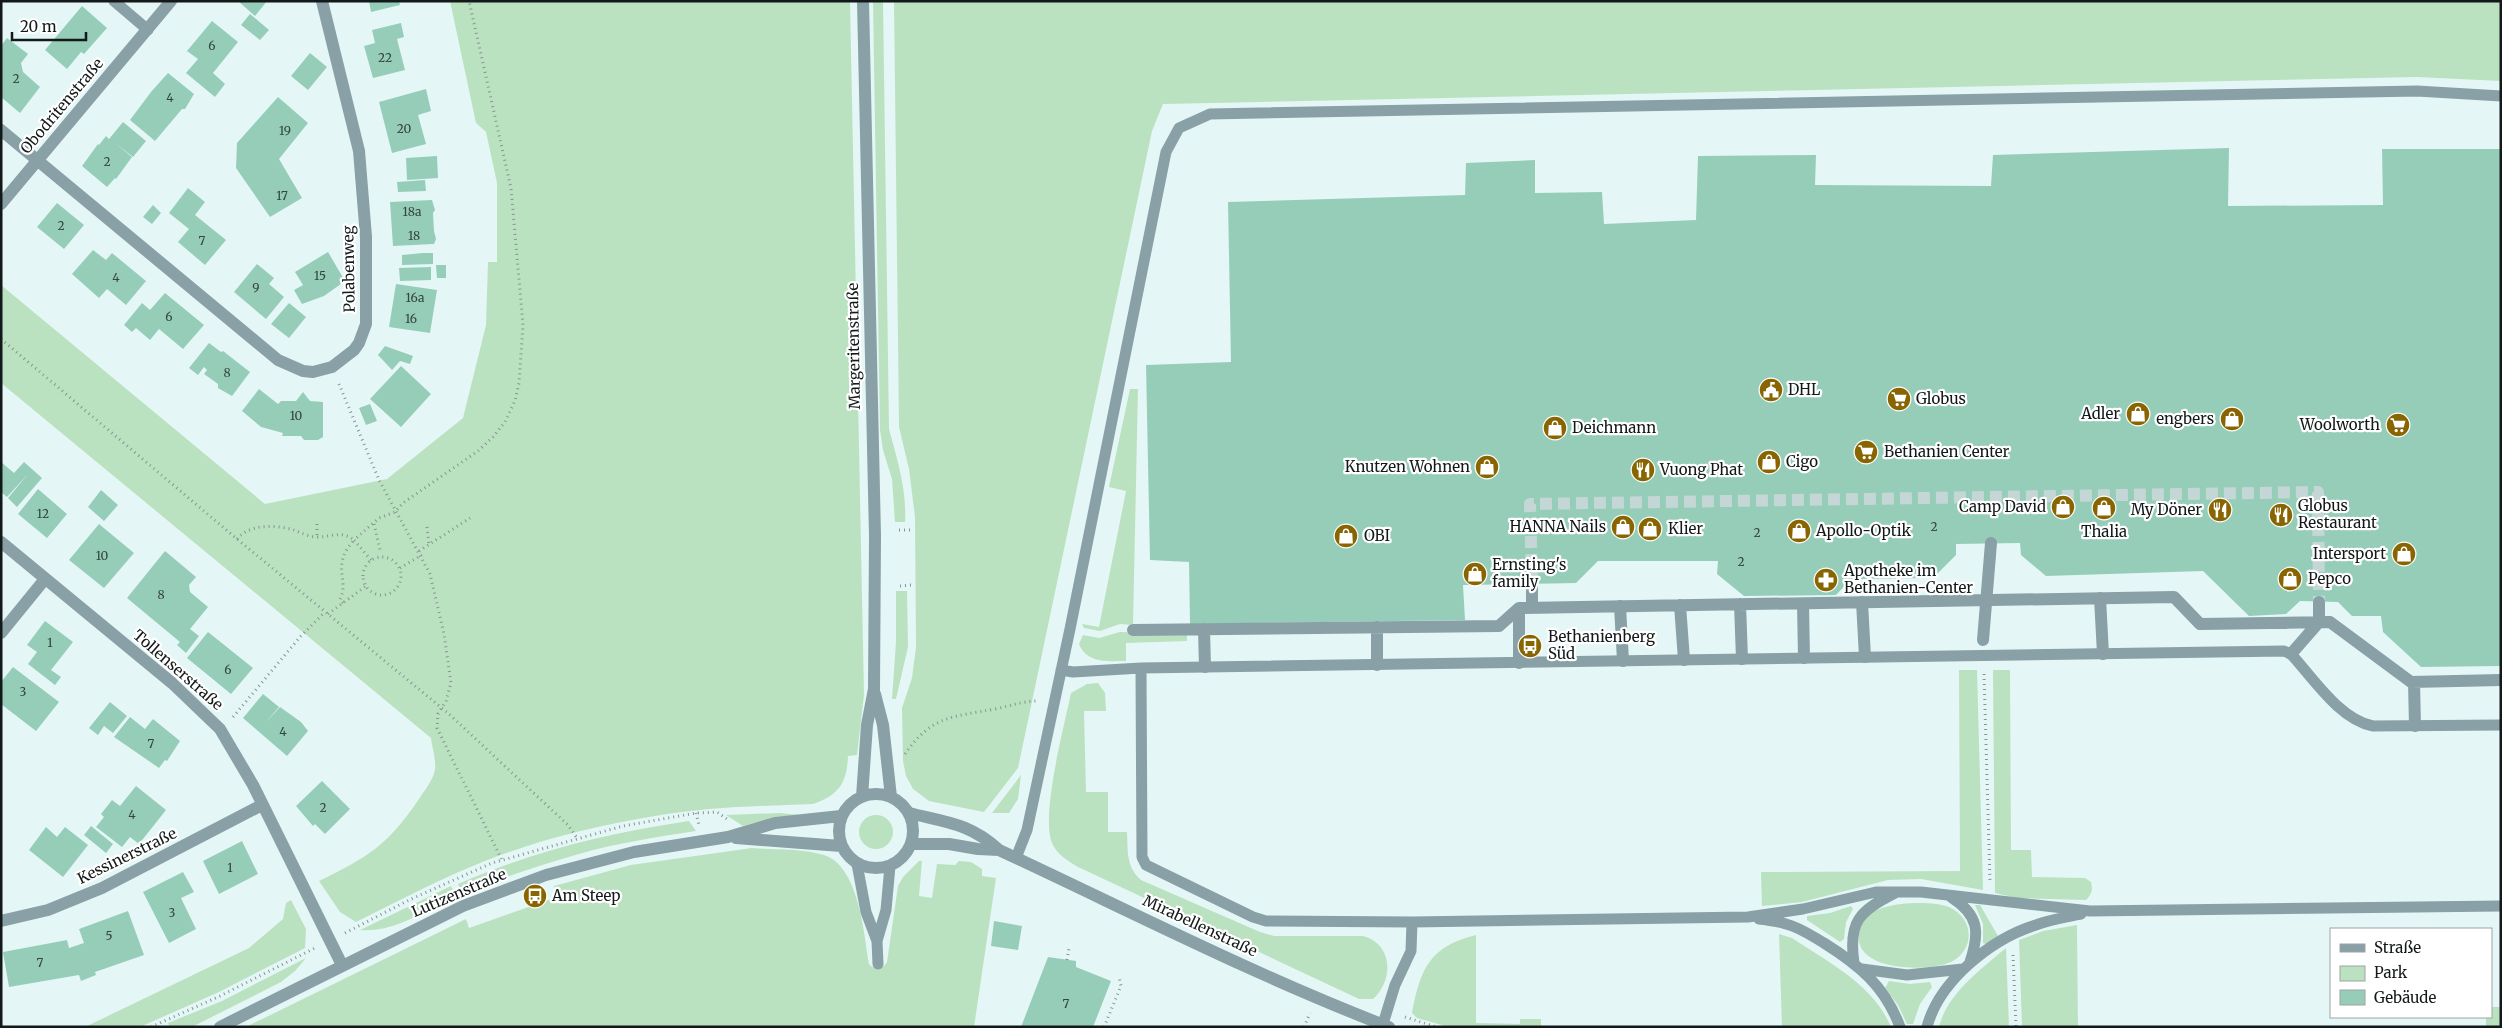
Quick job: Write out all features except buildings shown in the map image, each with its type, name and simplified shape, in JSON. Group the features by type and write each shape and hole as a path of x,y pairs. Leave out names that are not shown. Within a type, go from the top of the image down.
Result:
{"street":[{"name":"Obodritenstraße","path":"1,204 171,1"},
{"name":"Polabenweg","path":"1,130 278,360 303,371 318,372 332,367 354,350 364,329 367,310 366,237 358,152 322,1"},
{"name":"Margeritenstraße","path":"862,796 867,725 874,689 875,536 863,1"},
{"name":"Tollenserstraße","path":"1,542 172,683 220,729 262,805 342,965"},
{"path":"1983,640 1991,543"},
{"path":"1,633 45,579"},
{"path":"1532,584 1532,607"},
{"path":"1134,630 1357,624 1377,627 1499,626 1518,608 1532,607 2174,597 2200,624 2330,622 2411,682 2501,680"},
{"path":"2100,598 2103,654"},
{"path":"1862,602 1865,657"},
{"path":"2291,654 2319,622 2319,602"},
{"path":"1740,604 1742,659"},
{"path":"1803,604 1804,658"},
{"path":"1680,605 1684,660"},
{"path":"1620,606 1623,661"},
{"path":"1518,608 1519,662"},
{"path":"1377,627 1377,664"},
{"path":"1204,629 1205,667"},
{"path":"2414,682 2415,726"},
{"name":"Margeritenstraße","path":"874,689 883,725 891,797"},
{"path":"876,794 891,797 901,804 909,814 913,834 911,844 899,861 890,866 879,869 858,864 848,856 841,846 838,826 842,816 846,808 862,796 876,794"},
{"name":"Kessinerstraße","path":"1,921 48,910 102,888 262,805"},
{"name":"Mirabellenstraße","path":"909,814 963,826 984,836 999,850 1308,995 1379,1025"},
{"name":"Lutizenstraße","path":"220,1027 463,906 546,876 634,852 728,837 775,823 842,816"},
{"name":"Lutizenstraße","path":"728,837 841,846"},
{"name":"Mirabellenstraße","path":"911,844 949,844 978,849 999,850"}],"lane":[{"path":"114,1 148,30"},
{"path":"1016,858 1027,830 1061,670 1166,152 1179,128 1210,114 2416,91 2501,96"},
{"path":"1061,670 1073,672 1141,668 2284,651 2291,654 2348,717 2360,724 2372,726 2501,725"},
{"path":"1141,668 1142,857 1146,865 1253,917 1266,921 1412,922 1748,917 1803,909 1876,892 1898,891 2090,912 2501,906"},
{"path":"858,864 866,912 877,941 878,964"},
{"path":"877,941 886,910 890,866"},
{"path":"1858,966 1852,947 1855,923 1866,909 1898,891"},
{"path":"1948,895 1964,905 1975,924 1975,947 1967,966"},
{"path":"1926,1027 1940,996 1967,966 2007,938 2034,925 2090,912"},
{"path":"1748,917 1787,924 1810,934 1858,966 1882,992 1895,1013 1900,1027"},
{"path":"1379,1025 1410,950 1412,922"},
{"path":"1858,966 1907,975 1967,966"}],"path":[{"path":"343,603 340,599 344,592 341,564 343,555 354,540 379,518 395,512 403,503 478,451 493,438 515,401 519,383 523,325 511,188 469,1"},
{"path":"1,339 236,539 441,708 568,826 577,838"},
{"path":"332,367 379,480 395,512 422,555 430,574 444,634 451,683 446,701 437,719 442,740 502,860"},
{"path":"419,551 470,518"},
{"path":"317,524 317,537"},
{"path":"374,524 380,550"},
{"path":"236,539 248,530 263,526 285,528 317,537 340,533 346,534 354,540"},
{"path":"427,527 429,545"},
{"path":"899,530 910,530"},
{"path":"347,531 371,560"},
{"path":"400,568 422,555"},
{"path":"388,557 400,568 401,581 394,591 382,595 376,594 363,581 364,569 371,560 388,557"},
{"path":"900,586 911,585"},
{"path":"220,729 231,720 300,638 326,613 366,586"},
{"path":"1984,656 1990,901"},
{"path":"900,761 929,727 951,716 1037,701"},
{"path":"696,813 717,812"},
{"path":"2007,938 2012,946 2016,1027"},
{"path":"1067,960 1069,948"},
{"path":"1104,1027 1121,986 1119,976"}],"green space":[{"path":"450,1 850,1 864,695 857,755 848,756 846,774 840,787 822,800 813,804 734,807 675,813 571,833 530,845 473,866 356,922 340,912 319,881 351,865 375,849 408,815 433,777 435,761 431,738 1,383 1,285 265,504 387,479 463,418 486,325 488,262 497,262 497,183 486,132 476,123"},
{"path":"873,1 883,1 889,429 903,486 905,522 895,522 892,479 883,450 880,430"},
{"path":"894,1 2501,1 2501,81 2417,77 1163,104 1152,131 1018,768 984,812 929,801 913,789 906,776 903,761 902,708 912,678 916,647 915,517 909,469 899,427"},
{"path":"1130,389 1138,389 1133,625 1120,624 1100,631 1084,628 1082,624 1099,627 1126,491 1109,487"},
{"path":"896,591 907,591 908,647 896,699 892,699 896,642"},
{"path":"1120,632 1187,634 1187,641 1126,643 1126,661 1105,661 1093,658 1087,655 1079,644 1083,635 1099,638"},
{"path":"1959,670 1977,670 1983,890 1921,879 1888,880 1802,902 1762,906 1761,872 1960,871"},
{"path":"1993,670 2010,670 2011,850 2031,850 2032,877 2085,878 2091,882 2092,892 2086,900 2017,898 1995,893"},
{"path":"1098,683 1105,693 1106,711 1084,711 1086,792 1108,792 1108,832 1127,832 1130,864 1136,875 1141,880 1260,932 1274,936 1363,936 1373,940 1385,954 1387,973 1385,982 1373,999 1359,999 1076,866 1057,852 1050,833 1049,815 1054,771 1071,693 1087,684"},
{"path":"1021,775 1018,799 1009,813 992,813"},
{"path":"780,813 799,815 774,817 743,826 726,815"},
{"path":"876,815 888,820 893,832 888,844 876,849 864,844 859,832 864,820"},
{"path":"689,821 696,831 593,850 535,867 462,893 458,884 514,862 571,845 629,831"},
{"path":"752,848 807,851 824,855 836,862 845,872 858,902 869,964 872,967 884,966 887,962 898,886 903,877 919,861 922,861 919,896 932,898 937,864 955,865 959,861 971,862 982,869 982,876 996,878 974,1027 246,1027 466,919 469,928 557,897 554,886 631,865"},
{"path":"451,886 456,895 410,919 386,928 360,930"},
{"path":"291,900 306,929 305,948 219,992 140,1027 85,1027 249,948 283,919 286,903"},
{"path":"1915,903 1949,907 1963,918 1969,933 1968,941 1960,955 1953,961 1943,965 1915,968 1884,964 1863,951 1859,940 1860,929 1870,914 1887,907"},
{"path":"1975,905 1980,905 1998,936 1988,945 1983,943 1983,924"},
{"path":"1851,906 1853,909 1846,922 1844,939 1840,942 1807,920 1807,916 1830,913"},
{"path":"2077,925 2078,1027 2022,1027 2019,940 2043,931"},
{"path":"1779,934 1792,938 1849,976 1873,998 1891,1027 1782,1027"},
{"path":"1476,935 1476,1023 1520,1024 1520,1019 1541,1019 1541,1026 1603,1027 1449,1027 1417,1018 1412,1013 1415,997 1424,972 1430,962 1448,946"},
{"path":"2006,948 2009,1027 1939,1027 1943,1015 1957,993"},
{"path":"306,958 295,971 281,982 192,1027 170,1027 168,1023 222,1001"},
{"path":"1889,981 1910,984 1930,982 1932,987 1920,1004 1913,1024 1907,1024 1898,1005 1885,988"},
{"path":"2492,1007 2501,1007 2501,1027 2486,1027 2486,1018 2492,1018"}],"tunnel":[{"path":"1532,584 1530,504 2318,492 2319,602"}],"place":[{"name":"DHL","path":"1771,390"},
{"name":"Globus","path":"1899,399"},
{"name":"Adler","path":"2138,414"},
{"name":"engbers","path":"2232,419"},
{"name":"Woolworth","path":"2398,425"},
{"name":"Deichmann","path":"1555,428"},
{"name":"Bethanien Center","path":"1866,452"},
{"name":"Cigo","path":"1769,462"},
{"name":"Knutzen Wohnen","path":"1487,467"},
{"name":"Vuong Phat","path":"1643,470"},
{"name":"Camp David","path":"2063,507"},
{"name":"Thalia","path":"2104,508"},
{"name":"My Döner","path":"2220,510"},
{"name":"Globus Restaurant","path":"2281,515"},
{"name":"HANNA Nails","path":"1623,527"},
{"name":"Klier","path":"1650,529"},
{"name":"Apollo-Optik","path":"1799,531"},
{"name":"OBI","path":"1346,536"},
{"name":"Intersport","path":"2404,554"},
{"name":"Ernsting's family","path":"1475,574"},
{"name":"Pepco","path":"2290,579"},
{"name":"Apotheke im Bethanien-Center","path":"1826,580"},
{"name":"Bethanienberg Süd","path":"1530,646"},
{"name":"Am Steep","path":"535,896"}]}
